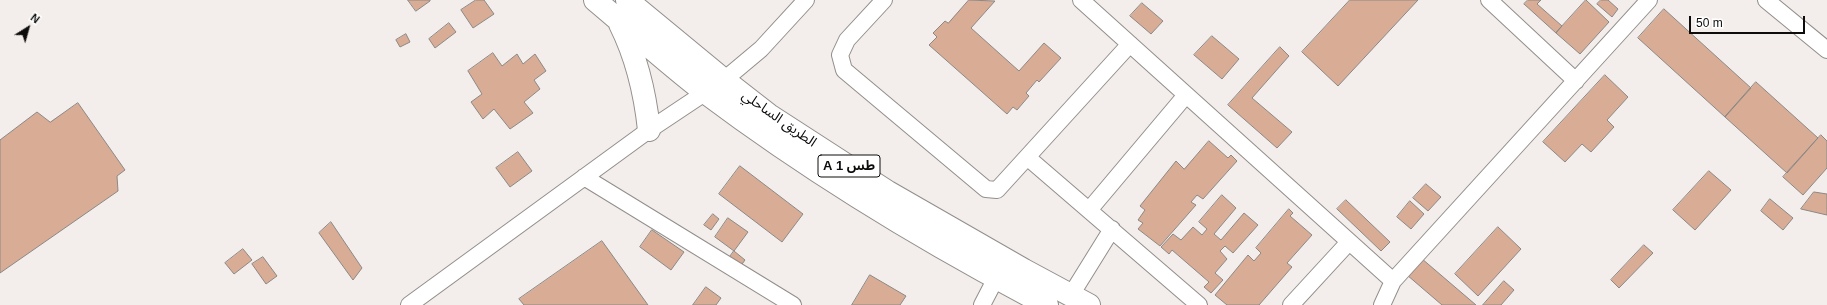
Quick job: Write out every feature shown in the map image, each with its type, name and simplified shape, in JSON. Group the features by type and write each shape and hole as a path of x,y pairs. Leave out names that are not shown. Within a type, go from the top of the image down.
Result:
{"highway":[{"name":"الطريق الساحلي","path":"595,0 622,9 724,80 769,115 888,192 1080,300"},
{"name":"الطريق الساحلي","path":"622,9 705,92 774,142 833,183 996,278 1047,305"},
{"path":"622,9 630,44 640,72 646,100 649,130"}],"street":[{"path":"409,305 649,130 724,80 761,48 806,0"},
{"path":"884,0 847,40 840,55 844,70 986,190 997,190 1130,44"},
{"path":"1081,0 1393,281"},
{"path":"1489,0 1576,81"},
{"path":"1382,305 1393,281 1649,0"},
{"path":"1766,0 1827,50"},
{"path":"1090,209 1186,95"},
{"path":"1027,157 1090,209 1199,305"},
{"path":"584,177 793,305"},
{"path":"1080,300 1112,229"},
{"path":"1291,305 1349,242"},
{"path":"982,305 996,278"}],"building":[{"path":"408,0 430,0 430,1 416,11"},
{"path":"476,0 484,0 494,14 473,28 461,10"},
{"path":"969,0 995,1 971,28 1019,71 1044,43 1061,58 1039,82 1037,80 1026,93 1029,96 1017,110 1013,107 1007,114 929,45 937,37 933,33 945,21 948,23"},
{"path":"1350,0 1418,0 1338,86 1302,52"},
{"path":"1528,0 1541,0 1537,4 1562,26 1556,33 1524,4"},
{"path":"1586,0 1609,22 1580,54 1556,33"},
{"path":"1601,0 1608,0 1618,9 1612,17 1597,4"},
{"path":"1142,3 1163,21 1151,34 1130,16"},
{"path":"1664,9 1751,88 1725,117 1638,38"},
{"path":"449,23 456,32 435,48 429,39"},
{"path":"406,34 410,42 400,47 396,40"},
{"path":"1212,36 1239,59 1222,79 1194,55"},
{"path":"1280,47 1289,56 1252,98 1292,132 1277,148 1228,105"},
{"path":"493,53 502,66 517,54 523,64 535,54 546,71 534,80 540,89 524,102 533,113 510,129 494,109 483,119 471,102 482,94 468,71"},
{"path":"1605,75 1628,97 1607,120 1614,127 1591,152 1582,144 1565,162 1543,142"},
{"path":"1756,82 1818,138 1787,173 1725,117"},
{"path":"78,103 125,170 117,176 118,191 0,273 0,140 37,112 50,122"},
{"path":"1821,135 1827,141 1827,168 1803,195 1783,177"},
{"path":"1209,141 1228,158 1231,155 1237,161 1203,199 1197,195 1191,202 1196,205 1160,246 1138,229 1143,223 1138,220 1145,210 1140,206 1176,161 1184,169"},
{"path":"518,152 532,171 510,187 496,168"},
{"path":"740,166 803,214 782,242 719,194"},
{"path":"1709,171 1731,190 1695,230 1673,210"},
{"path":"1426,184 1441,197 1428,211 1413,198"},
{"path":"1814,192 1827,194 1827,215 1801,209"},
{"path":"1222,195 1236,208 1214,234 1221,240 1244,213 1258,225 1233,253 1225,246 1220,251 1227,259 1215,273 1223,280 1211,293 1204,287 1209,282 1172,250 1169,254 1161,247 1173,234 1181,240 1193,227 1202,235 1207,229 1199,222"},
{"path":"1770,199 1793,218 1783,230 1761,211"},
{"path":"1346,200 1390,242 1381,251 1337,209"},
{"path":"1410,201 1424,214 1411,229 1397,217"},
{"path":"1289,209 1293,213 1290,216 1312,235 1287,263 1292,267 1259,305 1227,305 1215,295 1248,255 1254,261 1261,253 1256,248"},
{"path":"713,214 719,219 711,230 704,225"},
{"path":"728,218 748,232 734,251 715,237"},
{"path":"331,222 362,268 353,280 319,233"},
{"path":"1498,227 1521,249 1478,296 1455,274"},
{"path":"652,230 684,252 671,270 640,247"},
{"path":"602,241 648,305 524,305 519,299"},
{"path":"1644,245 1653,253 1619,288 1611,280"},
{"path":"243,249 252,260 234,274 225,263"},
{"path":"734,251 745,260 740,267 729,258"},
{"path":"263,257 277,276 266,284 252,264"},
{"path":"1421,258 1476,305 1442,305 1407,275"},
{"path":"870,275 906,296 900,305 852,305"},
{"path":"1504,281 1514,290 1501,305 1483,305"},
{"path":"706,287 721,298 716,305 693,305"}]}
